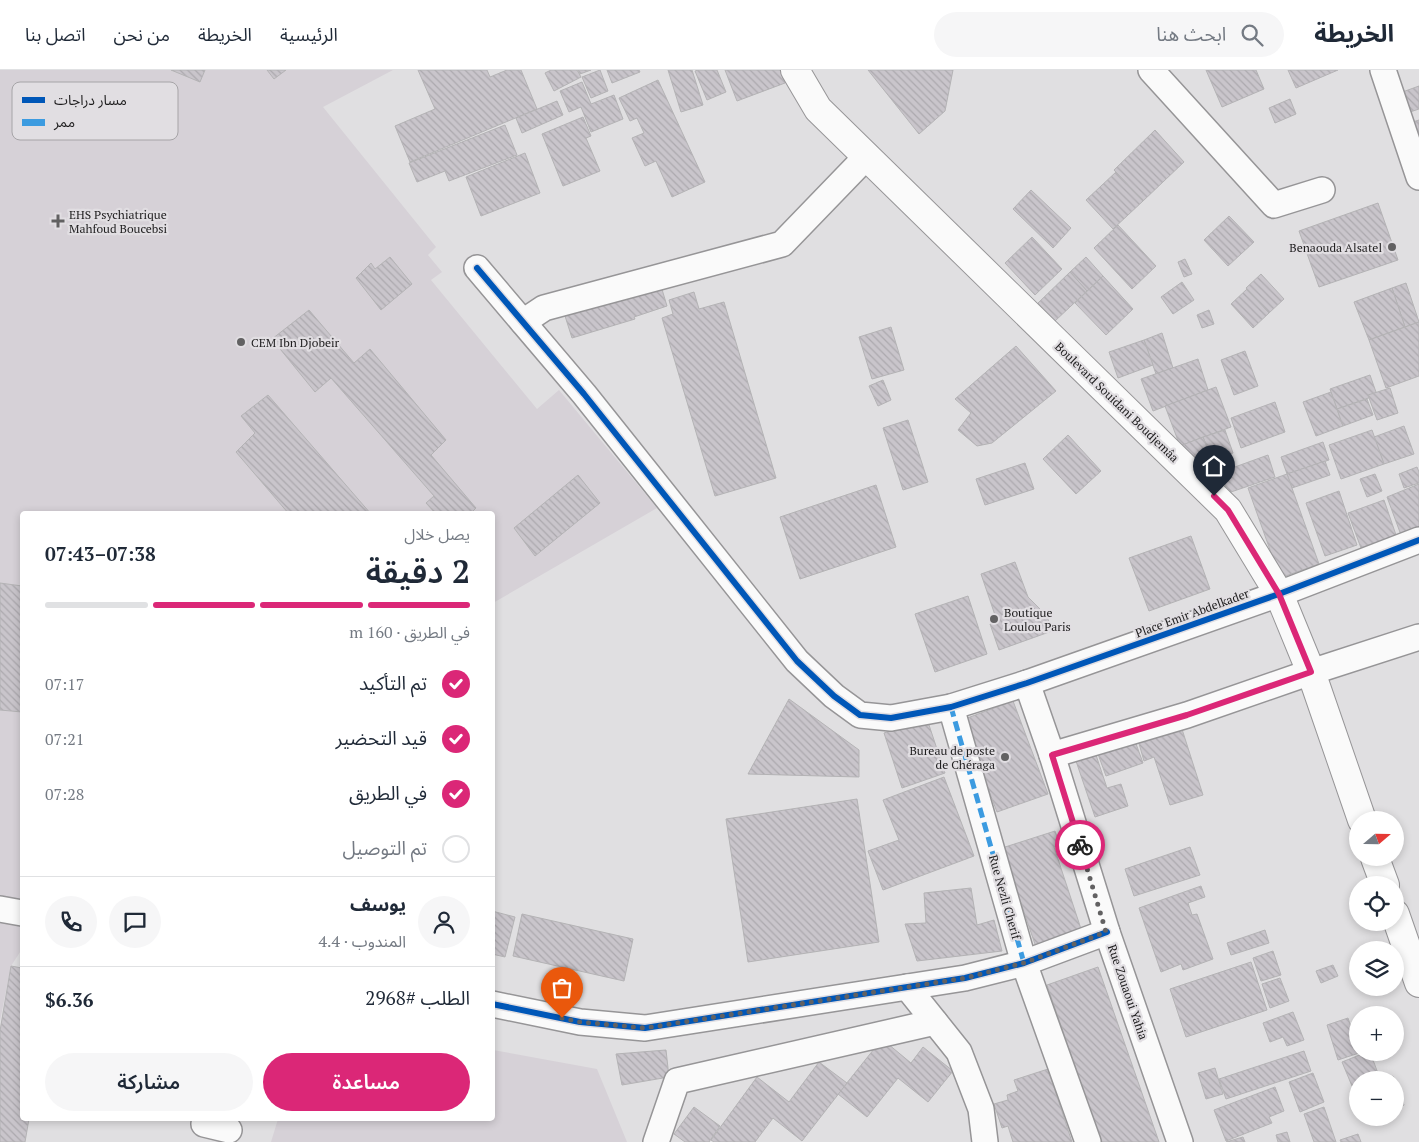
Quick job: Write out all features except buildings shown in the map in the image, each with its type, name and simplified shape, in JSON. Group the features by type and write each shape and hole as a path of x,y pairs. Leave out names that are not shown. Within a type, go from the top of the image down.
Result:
{"main road":[{"name":"Boulevard Souidani Boudjemâa","path":"795,70 818,109 1228,510 1279,594 1311,672 1359,811"},
{"path":"1401,931 1419,983"}],"street":[{"path":"1151,70 1274,205 1322,190"},
{"path":"1383,70 1419,177"},
{"path":"523,322 544,308 782,244 866,156"},
{"name":"Place Emir Abdelkader","path":"477,268 584,394 797,661 834,696 860,716 891,718 951,707 1028,683 1279,594 1419,540"},
{"path":"1028,683 1052,755 1187,715 1419,637"},
{"name":"Rue Nezli Cherif","path":"951,707 1024,963 1088,1142"},
{"name":"Rue Zouaoui Yahia","path":"1052,755 1106,932 1180,1142"},
{"path":"0,909 20,912"},
{"path":"495,1005 580,1022 645,1028 965,978 1024,963 1106,932"},
{"path":"907,987 958,1052 980,1109 985,1142"},
{"path":"656,1142 677,1081 935,1022"},
{"path":"204,1124 229,1130"}],"shaded area":[{"name":"CEM Ibn Djobeir","path":"0,70 393,70 323,107 436,247 428,255 442,272 431,280 537,409 559,390 657,508 495,602 495,511 20,511 20,952 11,966 0,1021"},
{"path":"495,1050 597,1069 627,1142 271,1142 277,1121 495,1121"}],"marked path":[{"path":"951,707 1024,963"}],"cycle path":[{"path":"477,268 584,394 797,661 834,696 860,715 891,718 951,707 1027,683 1279,594 1419,540"},
{"path":"495,1005 580,1022 645,1028 965,978 1024,963 1107,932"}],"way so far":[{"path":"562,1018 580,1022 645,1028 965,978 1024,963 1106,932 1080,845"}],"place":[{"name":"EHS Psychiatrique Mahfoud Boucebsi","path":"58,221"},
{"name":"Benaouda Alsatel","path":"1392,247"},
{"name":"CEM Ibn Djobeir","path":"241,342"},
{"name":"Boutique Loulou Paris","path":"994,619"},
{"name":"Bureau de poste de Chéraga","path":"1005,757"}],"route":[{"path":"1080,845 1052,755 1187,715 1311,672 1279,594 1228,510 1214,496"}]}
